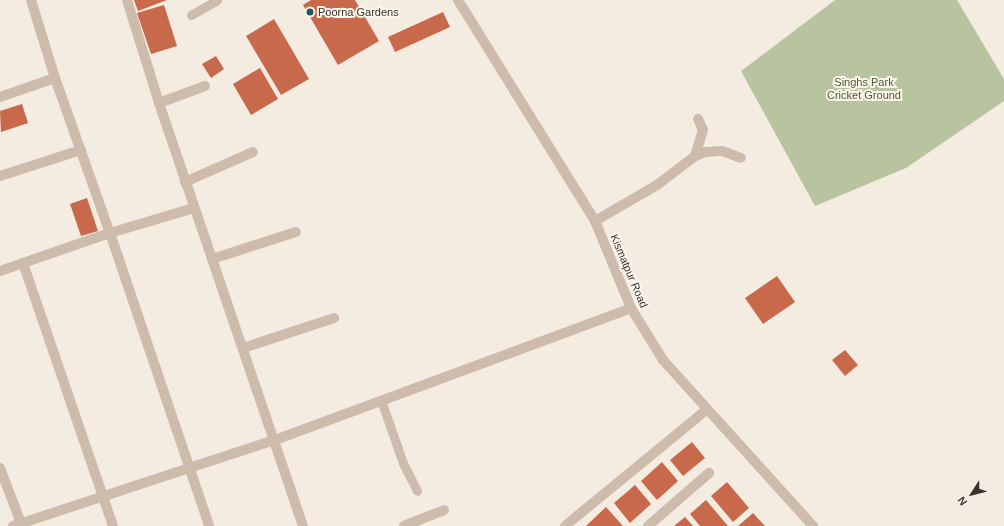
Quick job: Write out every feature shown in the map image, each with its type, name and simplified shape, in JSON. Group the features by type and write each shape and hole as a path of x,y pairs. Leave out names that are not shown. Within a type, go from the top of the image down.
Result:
{"street":[{"path":"31,0 55,78 110,233 209,526"},
{"path":"127,0 185,182 275,440 303,526"},
{"name":"Kismatpur Road","path":"458,0 595,221 631,308 663,360 706,410 813,526"},
{"path":"0,97 55,78"},
{"path":"159,103 205,86"},
{"path":"695,156 703,130 698,119"},
{"path":"0,176 81,150"},
{"path":"595,221 657,185 695,156 706,152 722,151 741,158"},
{"path":"185,182 252,152"},
{"path":"0,271 110,233 194,208"},
{"path":"212,259 296,232"},
{"path":"23,263 113,526"},
{"path":"0,468 17,525 188,467 275,440 631,308"},
{"path":"243,348 334,318"},
{"path":"565,526 706,410"},
{"path":"648,526 709,474"},
{"path":"404,526 444,510"}],"lane":[{"path":"190,15 217,0"},
{"path":"381,400 403,463 417,491"}],"green space":[{"name":"Singhs Park Cricket Ground","path":"835,0 957,0 1004,79 1004,101 906,168 815,206 741,71"}],"building":[{"path":"134,0 167,0 138,11"},
{"path":"311,0 355,0 379,41 338,65 303,5"},
{"path":"164,5 177,46 151,54 137,13"},
{"path":"443,12 450,27 395,52 388,37"},
{"path":"274,19 309,79 281,95 246,36"},
{"path":"216,56 224,69 211,78 202,64"},
{"path":"260,68 278,99 251,115 233,84"},
{"path":"22,104 28,123 1,132 0,111"},
{"path":"87,198 98,231 81,236 70,204"},
{"path":"777,276 795,302 763,324 745,298"},
{"path":"845,350 858,365 845,376 832,360"},
{"path":"692,442 705,458 683,476 670,460"},
{"path":"662,462 678,481 657,500 641,481"},
{"path":"727,482 749,508 733,522 711,496"},
{"path":"635,485 651,504 630,523 614,503"},
{"path":"706,500 728,526 700,526 690,514"},
{"path":"606,507 623,526 586,526"},
{"path":"753,513 765,526 738,526"},
{"path":"685,517 693,526 674,526"}],"place":[{"name":"Poorna Gardens","path":"310,12"}]}
